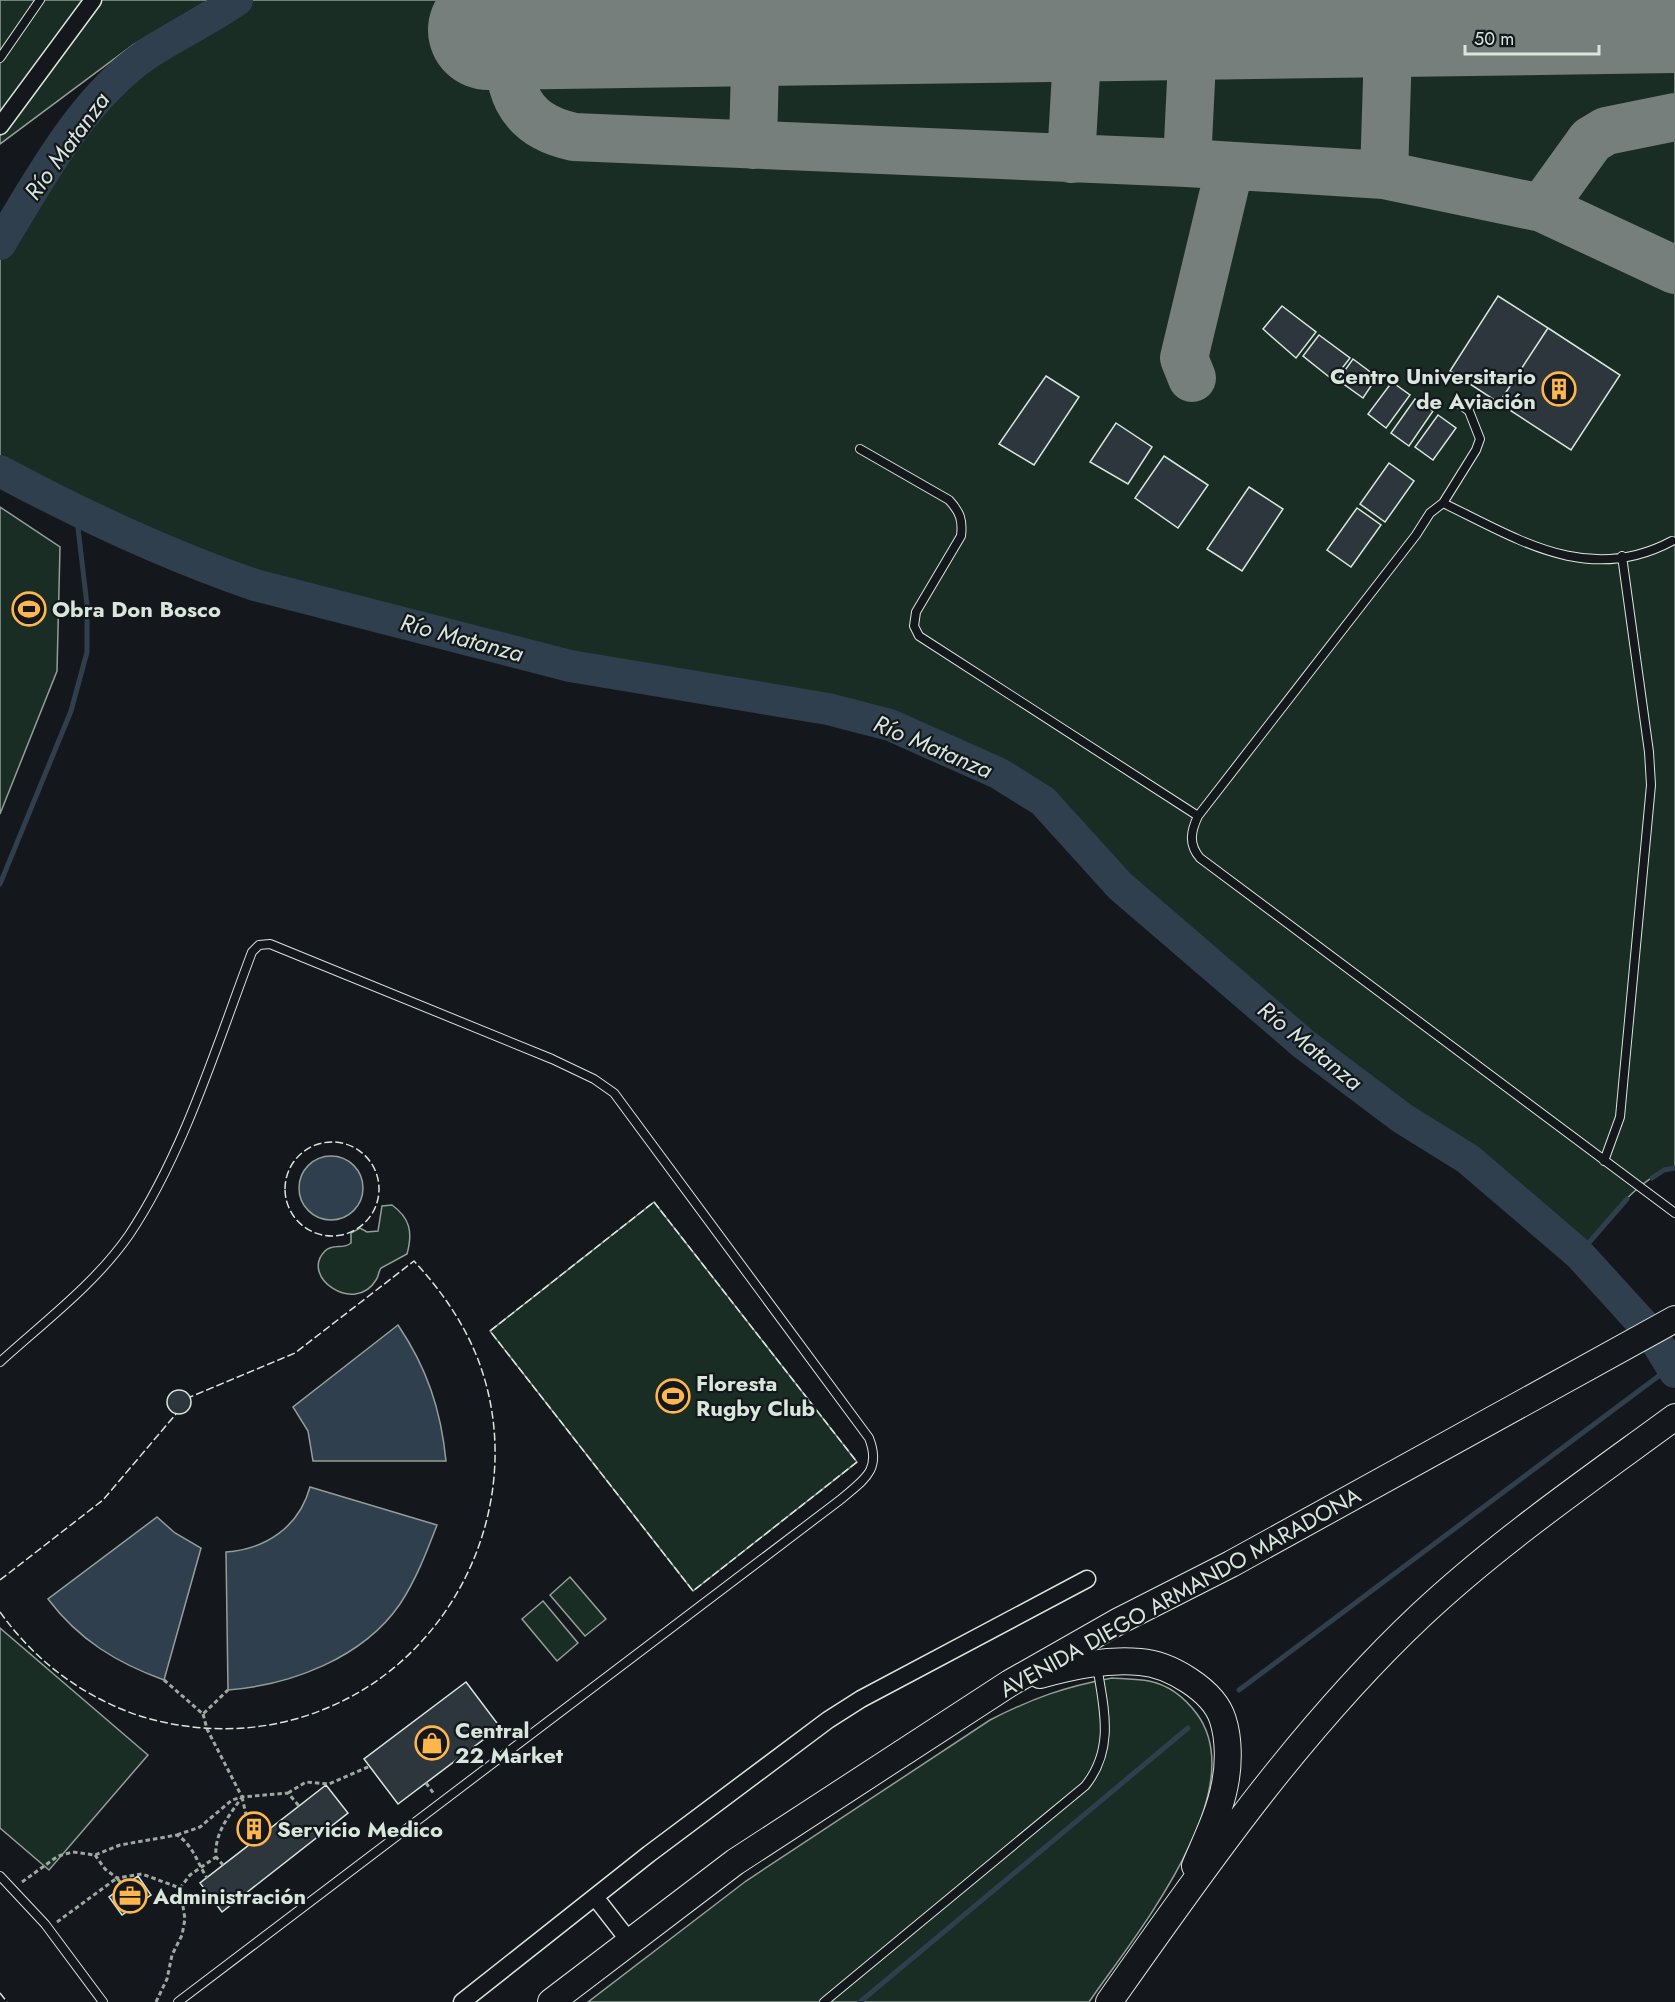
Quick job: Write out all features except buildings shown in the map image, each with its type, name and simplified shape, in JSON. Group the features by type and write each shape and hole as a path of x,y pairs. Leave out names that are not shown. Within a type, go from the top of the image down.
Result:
{"main road":[{"name":"AVENIDA DIEGO ARMANDO MARADONA","path":"551,2002 735,1862 1010,1683 1119,1621 1231,1564 1675,1319"},
{"path":"1109,2002 1178,1904 1269,1784 1328,1712 1414,1623 1502,1546 1675,1417"},
{"path":"1010,1683 1096,1663 1142,1662 1165,1667 1183,1675 1199,1689 1223,1717 1227,1744 1225,1784 1212,1827 1178,1904"}],"street":[{"path":"0,126 93,0"},
{"path":"462,2002 828,1720 861,1699 1087,1579"},
{"path":"595,1898 630,1942"}],"lane":[{"path":"0,58 40,0"},
{"path":"1456,401 1469,411 1480,439 1476,450 1443,503 1430,513 1416,535 1198,816 1191,839 1193,850 1200,858 1675,1213"},
{"path":"860,449 949,500 959,512 962,522 961,536 916,612 914,626 919,636 1198,816"},
{"path":"1443,503 1550,553 1577,557 1622,556 1649,552 1672,541"},
{"path":"1604,1161 1620,1117 1651,785 1649,752 1622,556"},
{"path":"0,1362 82,1288 128,1236 173,1155 252,952 260,945 270,944 552,1059 594,1079 614,1093 869,1438 875,1452 875,1463 869,1474 840,1500 177,2002"},
{"path":"825,2002 1084,1786 1093,1776 1106,1740 1106,1722 1096,1663"},
{"path":"0,1876 13,1887 48,1928 103,2002"}],"path":[{"path":"164,1680 203,1714 207,1729 242,1797 248,1823"},
{"path":"203,1714 228,1690"},
{"path":"13,1887 30,1878 58,1856 74,1852 95,1855 120,1845 177,1835 200,1827 232,1800 288,1793 306,1782 329,1784 370,1766"},
{"path":"318,1782 323,1787"},
{"path":"288,1793 299,1806"},
{"path":"223,1865 216,1857 215,1848 221,1827 242,1797"},
{"path":"177,1835 189,1846 207,1878"},
{"path":"95,1855 105,1869 124,1887"},
{"path":"180,1888 200,1866 216,1857"},
{"path":"48,1928 117,1878 142,1874 180,1888"},
{"path":"156,2002 167,1979 172,1955 182,1935 185,1919 180,1888"}],"green space":[{"path":"0,0 209,0 133,45 0,144"},
{"path":"237,0 1675,0 1675,1168 1648,1180 1635,1191 1579,1254 1468,1159 1402,1118 1305,1045 1120,886 1043,801 998,773 890,725 828,709 570,666 255,585 190,561 125,533 0,471 0,244 71,133 108,88 146,55"},
{"name":"Obra Don Bosco","path":"0,507 60,547 57,671 0,814"},
{"name":"Floresta Rugby Club","path":"654,1202 857,1462 693,1591 490,1331"},
{"path":"392,1205 403,1215 410,1232 407,1254 381,1268 376,1280 367,1290 356,1294 344,1293 324,1281 319,1271 319,1261 325,1251 331,1247 348,1245 351,1243 351,1233 360,1228 367,1232 378,1231 382,1206"},
{"path":"570,1577 606,1619 585,1636 550,1595"},
{"path":"543,1601 578,1643 557,1661 522,1619"},
{"path":"0,1628 148,1755 49,1870 0,1828"},
{"path":"1112,1678 1156,1683 1170,1689 1187,1703 1197,1714 1211,1746 1210,1783 1199,1823 1181,1863 1158,1903 1089,2002 588,2002 746,1881 990,1720 1049,1694"}],"water":[{"path":"331,1156 349,1161 354,1165 358,1170 363,1188 358,1206 354,1211 349,1215 331,1220 313,1215 308,1211 304,1206 299,1188 304,1170 308,1165 313,1161"},
{"path":"398,1325 417,1357 431,1390 444,1442 446,1461 313,1461 308,1431 293,1407"},
{"path":"310,1487 437,1525 406,1595 385,1623 366,1640 346,1654 300,1675 252,1687 228,1690 226,1552 254,1546 279,1533 298,1514"},
{"path":"157,1517 175,1533 201,1548 164,1680 130,1666 100,1648 73,1627 48,1599"}],"waterway":[{"name":"Río Matanza","path":"0,244 64,141 102,93 147,54 237,0"},
{"name":"Río Matanza","path":"0,471 125,533 190,561 255,585 570,666 828,709 890,725 998,773 1043,801 1120,886 1305,1045 1402,1118 1468,1159 1579,1254 1651,1333 1675,1372"},
{"path":"0,884 71,711 87,652 87,605 76,511"},
{"path":"1652,1178 1664,1170 1675,1168"},
{"path":"1579,1254 1627,1199"},
{"path":"1239,1690 1672,1366"},
{"path":"860,2002 1188,1728"}],"taxiway":[{"path":"1384,175 1389,17"},
{"path":"506,30 512,85 526,112 538,123 574,137 1187,163 1194,20"},
{"path":"1071,159 1079,22"},
{"path":"753,145 756,26"},
{"path":"1542,208 1591,140 1606,131 1675,117"},
{"path":"1187,163 1384,175 1542,208 1675,270"},
{"path":"1192,378 1184,358 1230,166"}],"runway":[{"path":"488,30 1675,13"}],"fence":[{"path":"332,1142 350,1145 365,1156 376,1171 379,1189 376,1207 365,1222 350,1233 332,1236 314,1233 299,1222 288,1207 285,1189 288,1171 299,1156 314,1145 332,1142"},
{"path":"654,1202 857,1462 693,1591 490,1331 654,1202"},
{"path":"0,1612 29,1646 80,1688 99,1699 140,1716 187,1726 258,1727 305,1716 327,1708 375,1682 416,1648 449,1607 473,1560 489,1510 495,1457 491,1404 475,1352 448,1304 414,1261 295,1353 190,1397"},
{"path":"0,1580 103,1500 176,1414"},
{"path":"0,1993 7,2002"}],"place":[{"name":"Centro Universitario de Aviación","path":"1559,389"},
{"name":"Obra Don Bosco","path":"29,609"},
{"name":"Floresta Rugby Club","path":"673,1396"},
{"name":"Central 22 Market","path":"432,1743"},
{"name":"Servicio Medico","path":"254,1829"},
{"name":"Administración","path":"130,1896"}]}
